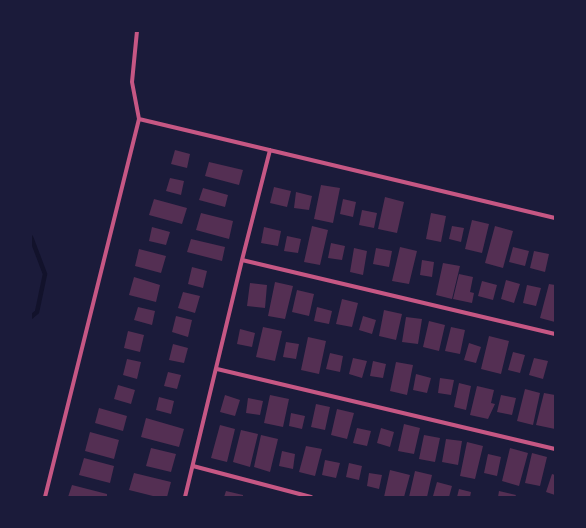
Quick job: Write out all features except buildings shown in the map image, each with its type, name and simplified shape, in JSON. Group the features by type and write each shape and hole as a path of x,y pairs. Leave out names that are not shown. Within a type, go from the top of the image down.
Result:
{"street":[{"path":"46,497 139,119 132,82 137,31"},
{"path":"139,119 555,218"},
{"path":"185,497 270,150"},
{"path":"242,260 555,334"},
{"path":"217,370 555,449"},
{"path":"193,466 311,497"}],"waterway":[{"path":"31,237 45,274 37,312 31,317"}]}
